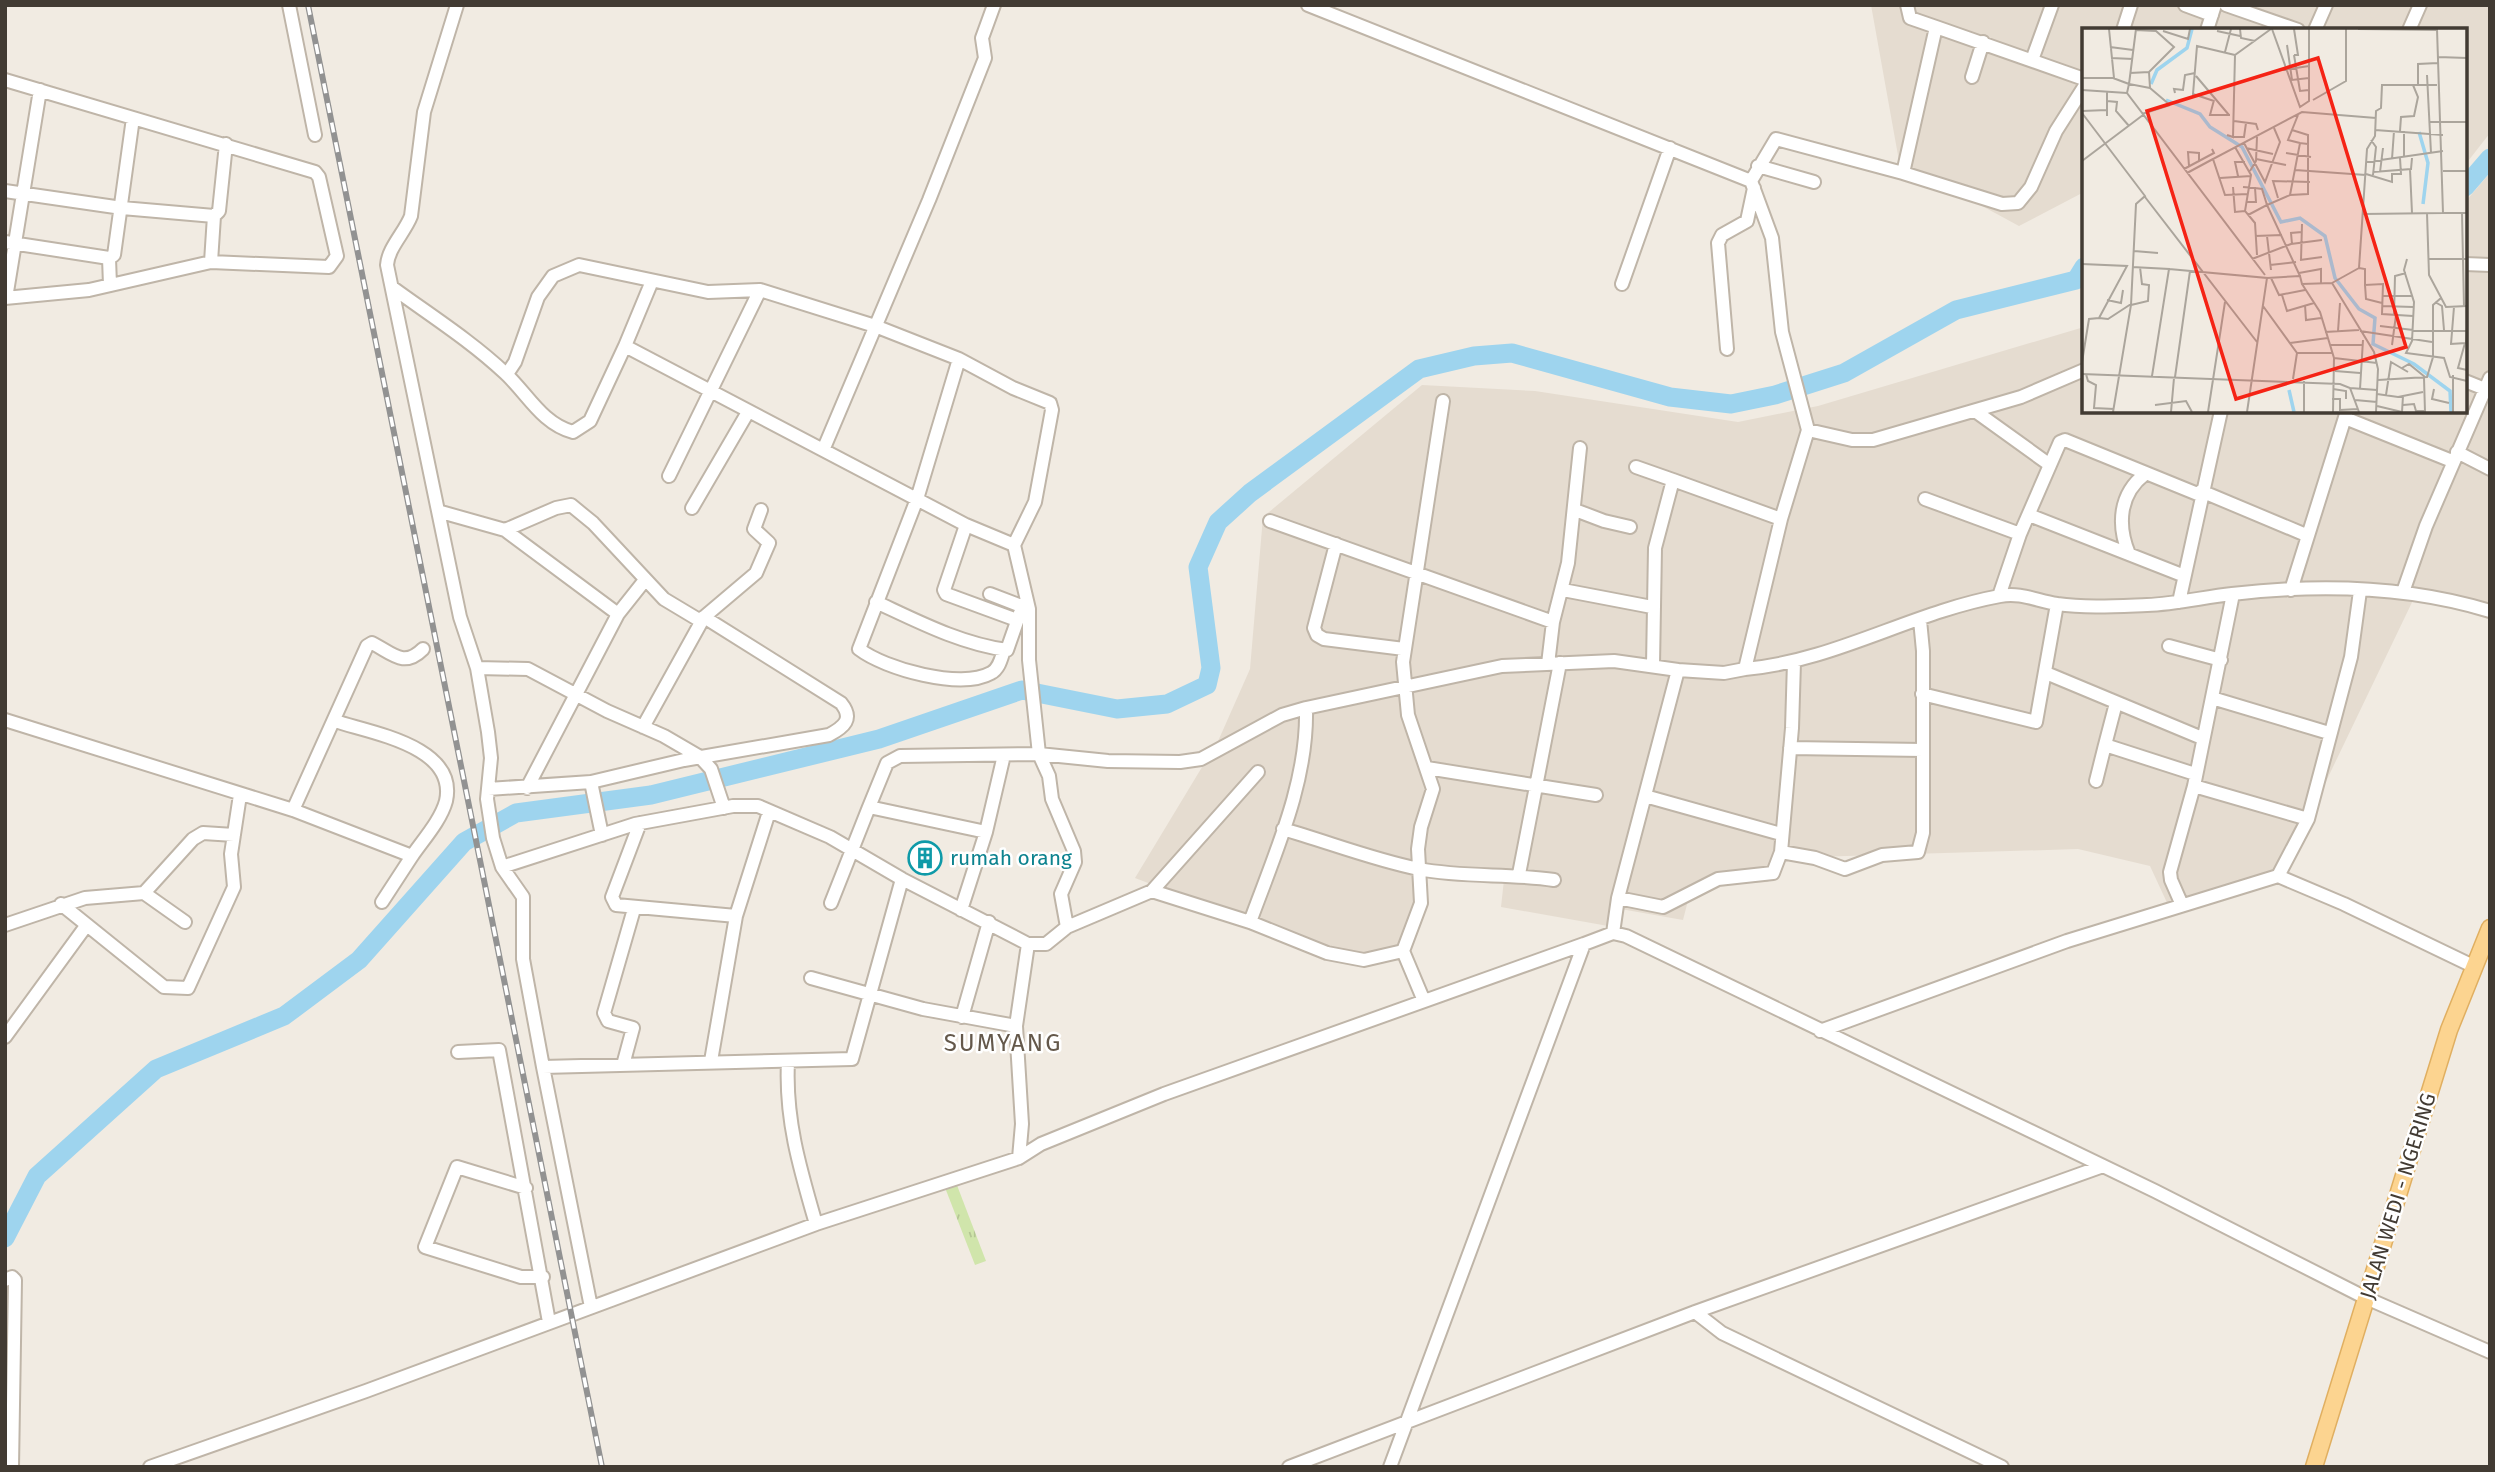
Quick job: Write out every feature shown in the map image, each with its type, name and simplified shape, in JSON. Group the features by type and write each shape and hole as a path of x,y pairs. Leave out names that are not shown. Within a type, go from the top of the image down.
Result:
{"main road":[{"name":"JALAN WEDI - NGERING","path":"2314,1467 2449,1030 2490,928"}],"street":[{"path":"289,5 315,135"},
{"path":"457,5 424,112 411,216 405,232 388,255 399,327 441,512 460,617 477,668 491,758 487,794 493,838 502,867 523,897 523,959 591,1307"},
{"path":"824,449 929,200 985,58 982,38 994,5"},
{"path":"1308,5 1339,10 1752,185 1772,238 1789,363 1808,430 1781,519 1745,669"},
{"path":"1907,5 1910,18 2082,78"},
{"path":"2032,60 2052,5"},
{"path":"2124,28 2131,5"},
{"path":"2185,5 2213,10 2208,28"},
{"path":"2226,5 2292,28"},
{"path":"2316,28 2326,5"},
{"path":"2410,28 2420,5"},
{"path":"1903,173 1936,27"},
{"path":"1972,77 1983,42"},
{"path":"5,80 40,90 133,118 226,144 315,172 319,177 337,256 329,267 211,262 89,290 6,298 10,243 22,193 40,90"},
{"path":"1727,349 1718,243 1722,235 1746,221 1758,166 1773,140 1778,139 1903,173 2002,204 2018,203 2031,187 2056,131 2082,90"},
{"path":"110,285 109,258 116,249 133,118"},
{"path":"211,262 214,216 219,211 226,144"},
{"path":"1622,284 1670,148"},
{"path":"1758,166 1814,182"},
{"path":"5,191 122,208 214,216"},
{"path":"10,243 109,258"},
{"path":"2467,264 2490,265"},
{"path":"507,374 515,362 538,297 553,276 579,265 708,292 760,290 875,326 959,359 1052,406 1035,502 1014,545 1028,609 1029,660 1037,748 1049,776 1052,799 1074,851 1075,862 1061,894 1067,928"},
{"path":"393,288 507,374 528,402 554,422 573,432 590,421 652,281"},
{"path":"669,476 760,290"},
{"path":"625,346 966,525 1014,545"},
{"path":"959,359 917,499 859,649 897,668 940,677 971,679 991,673 999,666 1004,650 1008,649 1020,613 1028,609"},
{"path":"1808,430 1852,440 1873,440 1975,411 2082,371"},
{"path":"2403,592 2454,456 2488,386 2467,381"},
{"path":"1424,1002 1403,951 1419,912 1421,827 1433,789 1408,715 1404,686 1404,649 1443,401"},
{"path":"1975,411 2049,465"},
{"path":"692,509 748,412"},
{"path":"2179,602 2182,575 2200,493 2220,413"},
{"path":"2291,590 2306,534 2346,415 2490,469"},
{"path":"1999,596 2020,534 2049,465 2060,442 2065,440 2145,474 2306,534"},
{"path":"1519,874 1538,786 1554,664 1553,621 1563,590 1575,510 1580,448"},
{"path":"1636,467 1781,519"},
{"path":"2129,554 2119,529 2120,517 2136,481 2145,474"},
{"path":"1653,665 1652,607 1658,526 1672,480"},
{"path":"1925,499 2020,534"},
{"path":"505,530 556,508 571,505 593,523 664,599 699,620 756,573 769,544 754,529 761,510"},
{"path":"1575,510 1630,527"},
{"path":"441,512 505,530 618,614"},
{"path":"2029,515 2182,575"},
{"path":"1270,522 1553,621"},
{"path":"966,525 944,590 946,594 1017,620"},
{"path":"1336,544 1314,628 1317,635 1324,639 1404,649"},
{"path":"527,788 618,614 645,580"},
{"path":"1563,590 1652,607"},
{"path":"831,903 887,763 900,756 1004,755 1037,748 1108,761 1180,762 1201,759 1282,715 1404,686 1502,666 1614,661 1724,673 1794,662 1999,596 2024,595 2057,604 2179,602 2233,594 2291,590 2403,592 2446,598 2490,611"},
{"path":"2278,876 2308,819 2351,657 2360,591"},
{"path":"990,594 1028,609"},
{"path":"2182,905 2169,877 2194,780 2233,594"},
{"path":"876,602 926,625 1004,650"},
{"path":"1922,694 2034,723 2038,719 2057,604"},
{"path":"643,727 704,617"},
{"path":"487,794 527,788 592,784 700,757 829,735 842,728 848,720 848,711 841,703 704,617"},
{"path":"1781,852 1815,858 1846,869 1882,855 1916,854 1923,833 1923,651 1920,620"},
{"path":"293,810 368,646 372,643 406,660 413,659 423,649"},
{"path":"2169,646 2221,660"},
{"path":"1618,898 1654,907 1670,905 1718,879 1770,874 1776,867 1781,852 1794,662"},
{"path":"477,668 528,669 700,757 711,769 722,794 724,808"},
{"path":"1613,933 1618,898 1678,670"},
{"path":"2046,673 2202,738"},
{"path":"2212,698 2329,733"},
{"path":"2096,781 2116,703"},
{"path":"1250,922 1283,829 1303,760 1306,708"},
{"path":"5,720 240,796 293,810 412,856"},
{"path":"335,721 417,748 431,757 441,769 446,800 441,813 382,902"},
{"path":"2105,745 2194,780 2308,819"},
{"path":"1790,748 1923,750"},
{"path":"961,910 986,832 1004,755"},
{"path":"1427,768 1596,795"},
{"path":"502,867 602,832 724,808 758,806 830,837 902,879 1028,944 1046,944 1067,928 1152,891 1258,772"},
{"path":"592,784 602,832"},
{"path":"61,904 164,987 188,988 234,887 231,854 240,796"},
{"path":"1645,796 1781,834"},
{"path":"869,807 986,832"},
{"path":"711,1060 736,916 769,812"},
{"path":"640,823 612,897 616,905 634,909 736,916"},
{"path":"1283,829 1419,869 1500,877 1519,874 1554,880"},
{"path":"144,893 193,839 203,833 234,835"},
{"path":"1820,1031 2067,941 2278,876 2344,904 2474,967"},
{"path":"543,1068 711,1060 788,1062 852,1059 902,879"},
{"path":"1152,891 1250,922 1327,953 1352,959 1364,960 1403,951"},
{"path":"5,925 85,898 144,893 186,922"},
{"path":"623,1065 633,1028 608,1021 604,1013 634,909"},
{"path":"962,1017 989,922"},
{"path":"5,1037 86,926"},
{"path":"150,1467 816,1224 1018,1158 1036,1146 1164,1094 1613,933 1626,936 2103,1166 2366,1298 2490,1352"},
{"path":"1018,1158 1022,1124 1016,1026 1028,944"},
{"path":"1390,1467 1584,944"},
{"path":"811,978 962,1017 1016,1026"},
{"path":"458,1052 496,1048 499,1050 543,1277 549,1322"},
{"path":"788,1062 786,1094 791,1135 816,1224"},
{"path":"1289,1467 1695,1312 2103,1166"},
{"path":"526,1188 457,1167 425,1247 521,1277 543,1277"},
{"path":"5,1280 12,1277 15,1280 12,1467"},
{"path":"1695,1312 1722,1333 2002,1467"}],"shaded area":[{"path":"1871,5 2490,5 2490,133 2467,162 2467,28 2082,28 2082,193 2019,226 1899,161"},
{"path":"2490,173 2490,608 2416,594 2284,869 2169,907 2150,866 2078,849 1782,858 1768,882 1692,885 1683,920 1615,908 1608,926 1501,907 1504,880 1419,869 1417,907 1399,953 1340,956 1135,878 1219,739 1250,669 1263,517 1422,385 1535,391 1738,422 1818,406 2082,328 2082,413 2467,413 2467,200"}],"green space":[{"path":"955,1180 986,1261 975,1265 944,1185"}],"waterway":[{"path":"2467,185 2490,158"},
{"path":"5,1238 37,1176 156,1069 284,1016 359,960 464,842 516,813 651,795 879,739 1022,690 1117,709 1167,704 1207,685 1211,668 1198,567 1218,522 1250,493 1419,369 1474,356 1512,353 1670,397 1731,404 1775,395 1844,373 1956,310 2076,280 2082,270"}],"railway":[{"path":"308,5 602,1467"}],"place":[{"name":"rumah orang","path":"925,858"}],"district":[{"name":"SUMYANG","path":"1003,1043"}]}
